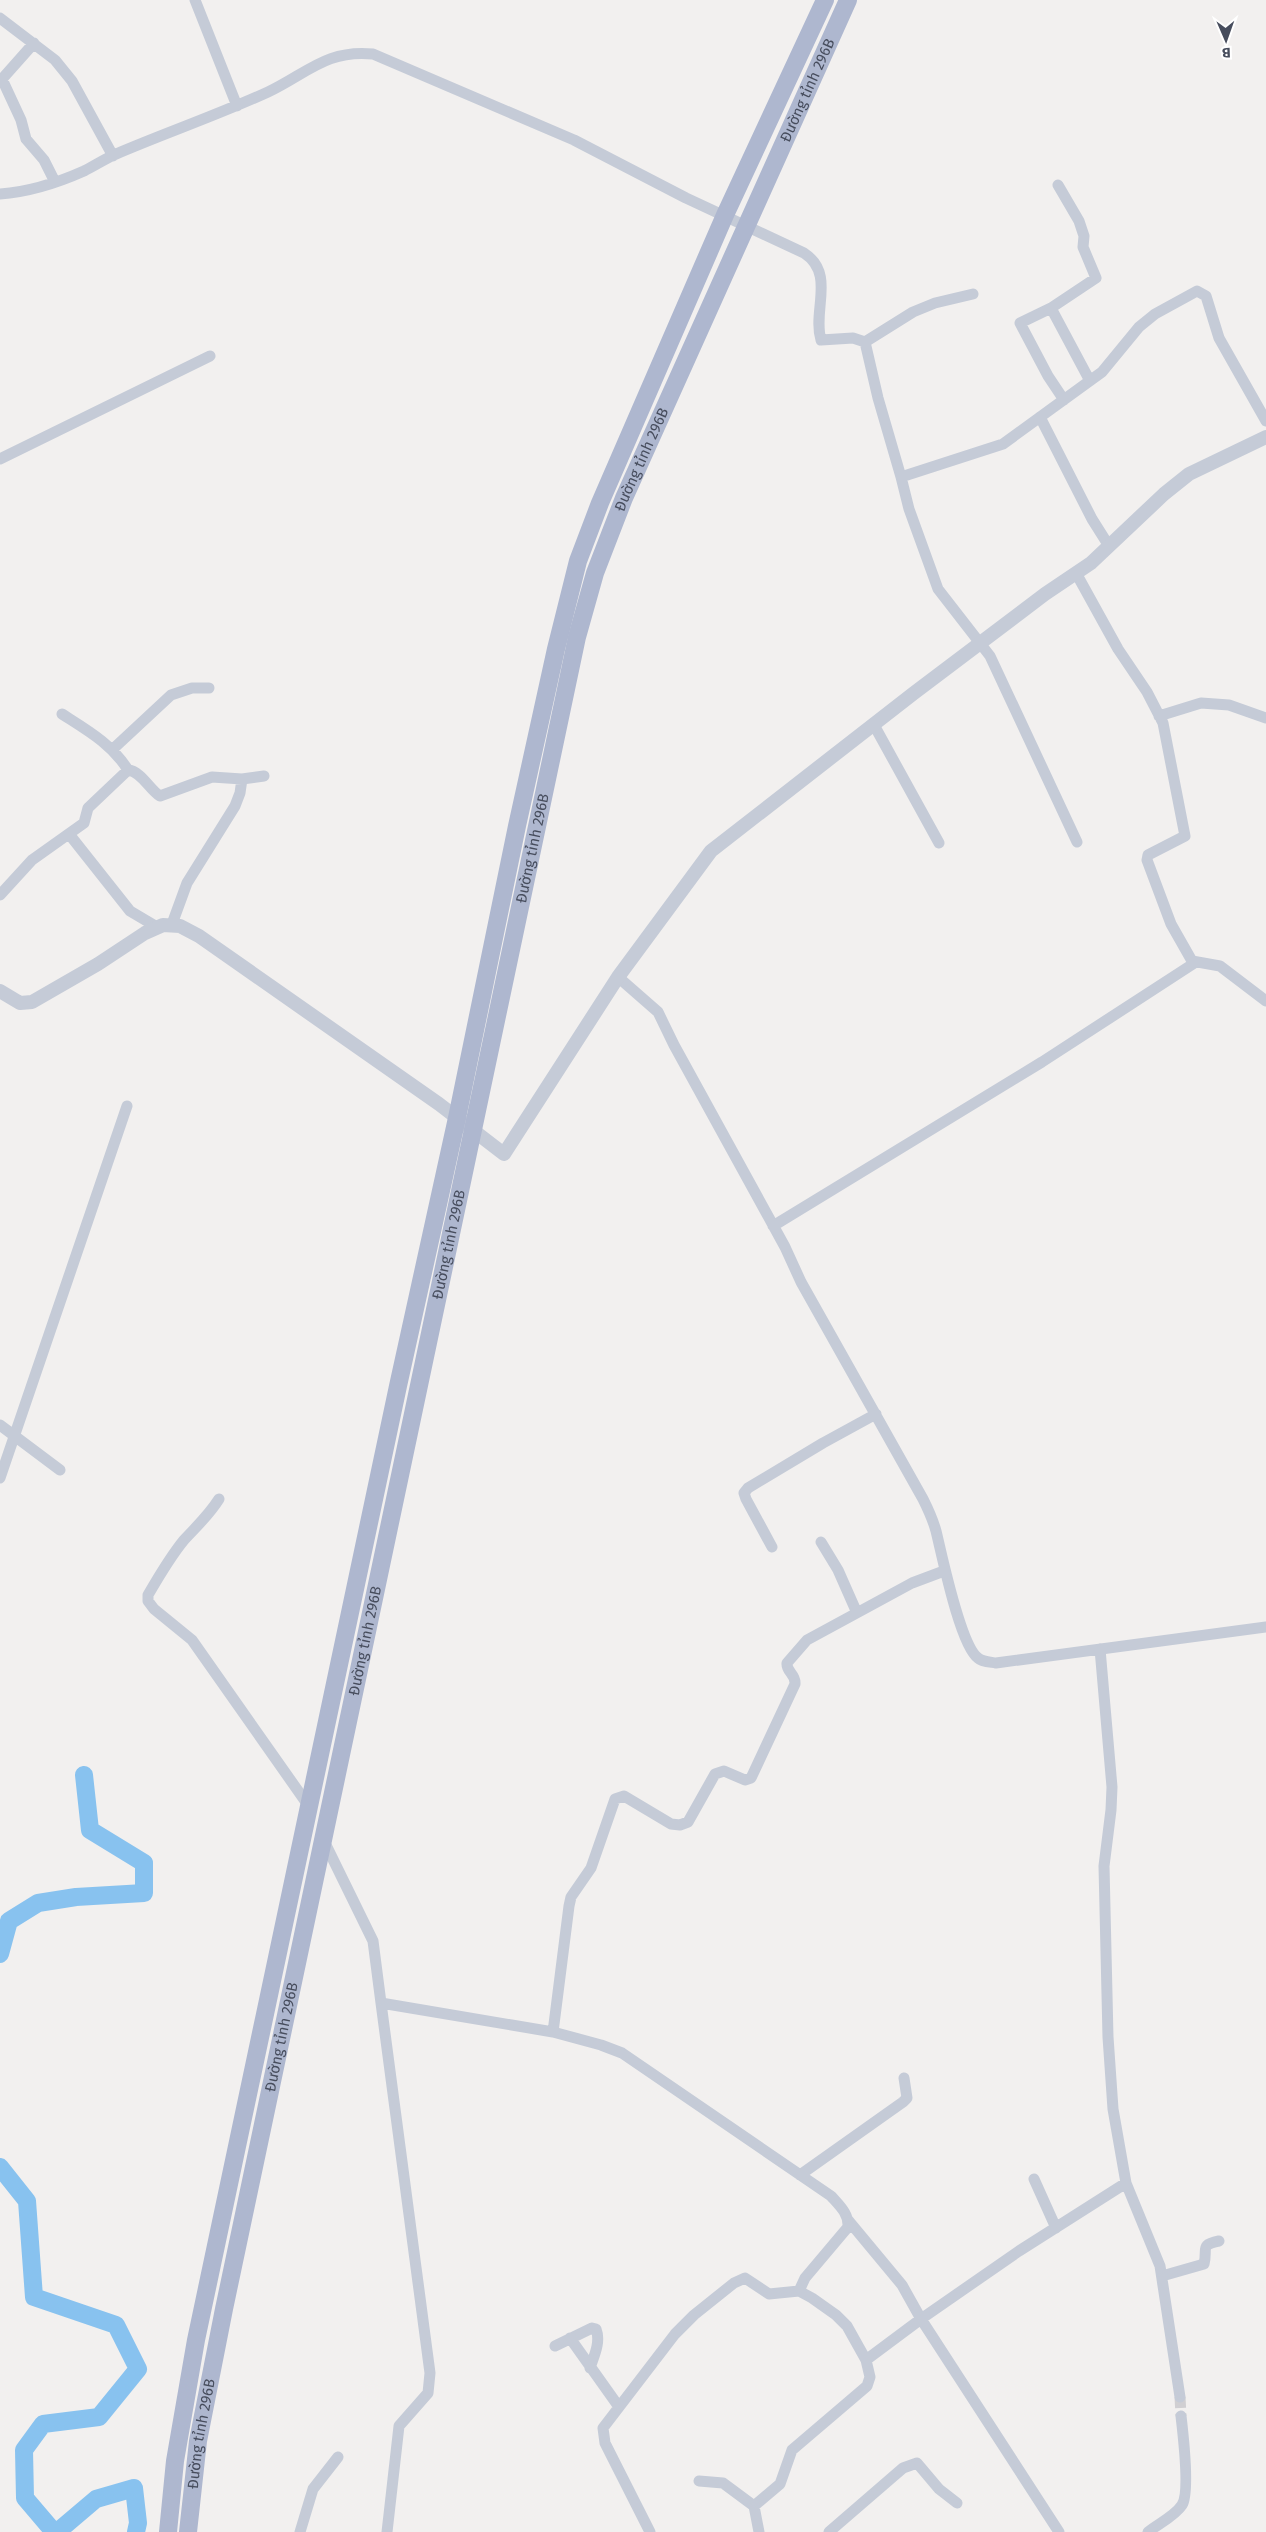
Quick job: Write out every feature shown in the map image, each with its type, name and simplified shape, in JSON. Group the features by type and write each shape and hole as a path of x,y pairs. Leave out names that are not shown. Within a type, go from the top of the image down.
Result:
{"main road":[{"name":"Đường tỉnh 296B","path":"168,2532 175,2461 196,2340 294,1886 308,1805 457,1118 516,826 578,561 600,503 725,215 825,0"},
{"name":"Đường tỉnh 296B","path":"188,2532 198,2441 220,2328 324,1841 449,1236 474,1130 534,834 577,637 595,573 635,471 848,0"}],"street":[{"path":"195,0 237,106"},
{"path":"0,18 55,60 72,81 112,156"},
{"path":"34,43 2,79 22,120 26,139 44,160 55,182"},
{"path":"0,194 20,193 84,171 112,156 237,106 279,86 330,57 340,54 362,53 379,56 396,65 517,114 574,140 686,198 813,258 823,292 820,330 822,340 853,338 866,342 913,312 935,303 973,294"},
{"path":"1058,185 1080,220 1084,236 1083,247 1096,278 1052,308 1020,323 1048,376 1064,400"},
{"path":"901,477 1003,444 1102,372 1139,328 1155,314 1184,296 1197,292 1203,292 1210,304 1219,338 1266,421"},
{"path":"1052,308 1090,381"},
{"path":"866,342 878,398 909,509 938,589 981,643 1004,684 1050,789 1077,842"},
{"path":"0,459 210,356"},
{"path":"1040,417 1092,519 1109,546"},
{"path":"0,991 20,1003 32,1002 157,927 172,924 180,926 199,936 474,1130 504,1154 618,977 711,851 981,643 1076,573 1189,474 1266,437"},
{"path":"1076,573 1105,626 1147,692 1167,735 1169,760 1185,836 1148,855 1147,860 1171,924 1189,958 1196,962 1220,966 1266,1001"},
{"path":"113,749 171,695 192,688 209,688"},
{"path":"1159,716 1201,703 1229,705 1266,718"},
{"path":"62,714 113,749 128,770 135,771 153,792 160,796 212,777 242,778 264,776"},
{"path":"874,725 940,843"},
{"path":"0,895 32,860 84,823 88,808 128,770"},
{"path":"172,924 188,883 235,806 240,794 242,778"},
{"path":"69,834 130,911 157,927"},
{"path":"773,1226 1042,1062 1196,962"},
{"path":"618,977 658,1012 802,1282 932,1518 944,1571 970,1649 978,1658 996,1663 1266,1627"},
{"path":"0,1478 127,1106"},
{"path":"772,1547 744,1493 748,1488 823,1443 876,1414"},
{"path":"0,1425 60,1470"},
{"path":"219,1498 212,1511 184,1541 164,1567 148,1595 148,1601 154,1609 192,1640 308,1805"},
{"path":"821,1542 838,1570 857,1613"},
{"path":"553,2032 570,1896 591,1868 615,1799 624,1796 671,1824 680,1825 688,1822 715,1774 724,1771 749,1780 795,1684 794,1676 788,1669 788,1663 806,1640 912,1584 944,1571"},
{"path":"1100,1650 1112,1786 1104,1866 1108,2037 1113,2108 1126,2183 1162,2276 1180,2397"},
{"path":"324,1841 373,1941 430,2373 428,2393 399,2426 387,2532"},
{"path":"382,2003 553,2032 601,2044 622,2053 831,2196 848,2220 902,2286 921,2319 1059,2532"},
{"path":"800,2175 903,2102 907,2098 904,2078"},
{"path":"1034,2179 1056,2228"},
{"path":"866,2360 921,2319 1126,2183"},
{"path":"800,2291 806,2278 848,2227 848,2220"},
{"path":"1162,2276 1204,2264 1204,2248 1208,2243 1219,2241"},
{"path":"650,2532 604,2443 603,2428 675,2334 694,2315 742,2278 749,2280 769,2294 800,2291 836,2315 847,2326 866,2360 870,2377 867,2386 792,2450 780,2484 754,2506"},
{"path":"555,2346 592,2328 596,2329 598,2335 597,2347 590,2368"},
{"path":"570,2338 619,2407"},
{"path":"1148,2532 1178,2510 1184,2502 1185,2474 1181,2416"},
{"path":"300,2532 313,2489 338,2457"},
{"path":"829,2532 903,2468 912,2463 917,2463 939,2489 957,2503"},
{"path":"699,2481 723,2482 754,2506 759,2532"}],"waterway":[{"path":"0,1954 9,1921 38,1903 76,1897 144,1893 144,1863 90,1830 84,1775"},
{"path":"0,2167 27,2201 34,2297 116,2325 138,2369 99,2417 43,2424 24,2450 25,2498 54,2532"},
{"path":"57,2532 96,2499 134,2488 138,2523 136,2532"}],"tunnel":[{"path":"1180,2397 1181,2416"}]}
